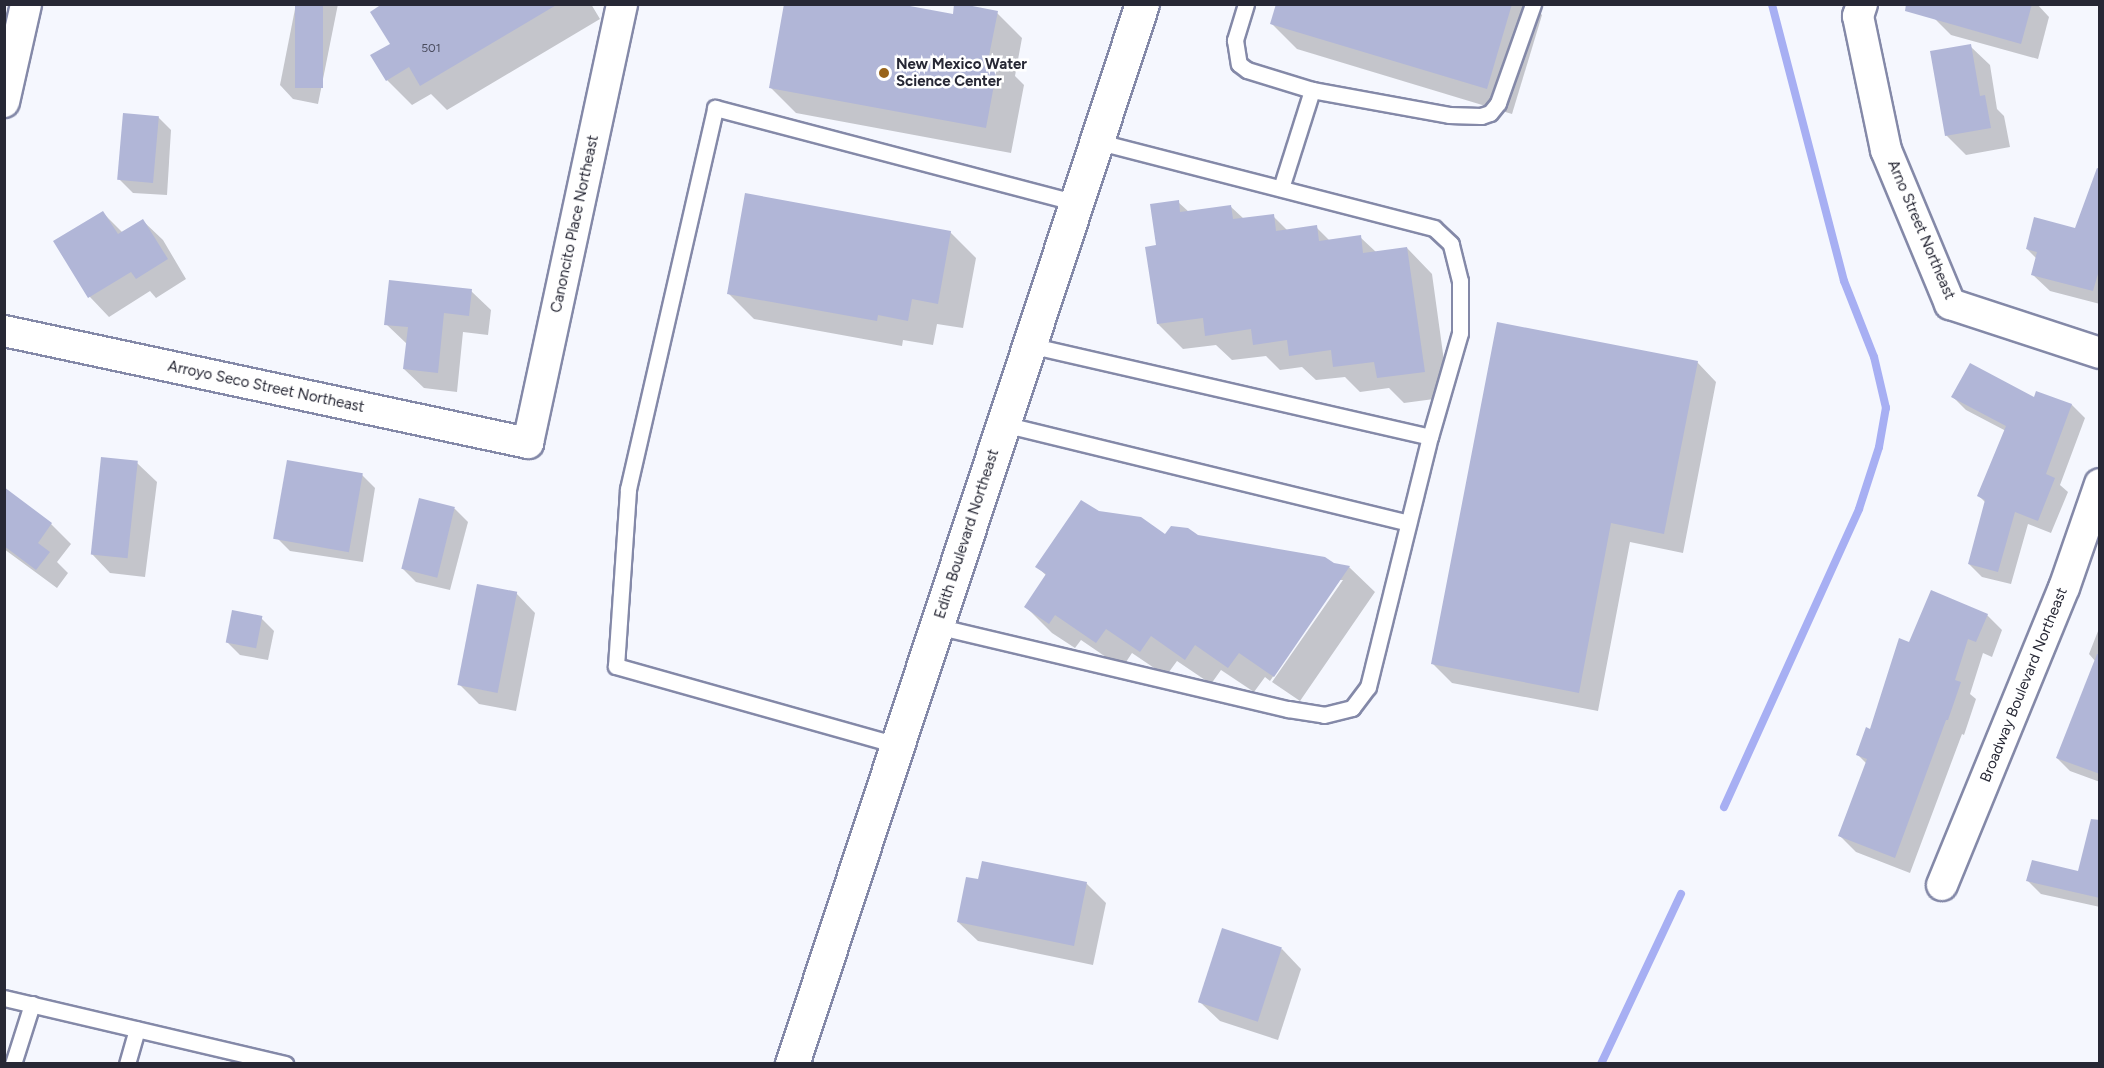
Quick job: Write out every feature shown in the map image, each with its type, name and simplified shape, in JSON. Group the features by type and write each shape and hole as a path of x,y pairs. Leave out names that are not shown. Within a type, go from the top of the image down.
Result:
{"street":[{"path":"4,102 26,4"},
{"name":"Canoncito Place Northeast","path":"528,443 622,4"},
{"name":"Edith Boulevard Northeast","path":"792,1064 1142,4"},
{"name":"Arno Street Northeast","path":"1862,4 1858,16 1886,150 1950,304 2100,353"},
{"name":"Arroyo Seco Street Northeast","path":"4,331 528,443"},
{"name":"Broadway Boulevard Northeast","path":"1942,885 2064,588 2100,484"}],"lane":[{"path":"1246,4 1235,40 1239,64 1247,70 1312,90 1449,115 1481,116 1490,113 1498,103 1533,4"},
{"path":"1281,189 1312,90"},
{"path":"897,746 616,666 628,489 715,108 1076,203"},
{"path":"936,626 1288,709 1324,715 1352,708 1368,687 1430,437 1460,333 1460,281 1451,244 1434,228 1096,141"},
{"path":"1029,345 1430,437"},
{"path":"1003,424 1408,523"},
{"path":"4,998 137,1029 236,1058 285,1064"},
{"path":"13,1064 32,1004"},
{"path":"127,1064 137,1029"}],"building":[{"path":"295,4 323,4 323,88 295,88"},
{"path":"382,4 558,4 420,86 409,67 386,81 370,55 390,44 370,12"},
{"name":"New Mexico Water Science Center","path":"784,4 899,4 953,14 954,4 962,4 998,11 989,56 999,58 986,128 769,88"},
{"path":"1276,4 1512,4 1487,89 1270,24"},
{"path":"1906,4 2032,4 2021,44 1905,11"},
{"path":"1971,44 1980,96 1985,95 1991,128 1945,136 1930,51"},
{"path":"123,113 159,116 153,183 117,180"},
{"path":"2097,168 2100,169 2100,267 2093,291 2031,275 2037,252 2026,249 2034,217 2075,228"},
{"path":"745,193 951,231 938,304 912,299 908,321 878,315 877,321 727,294"},
{"path":"1179,200 1180,212 1231,205 1233,219 1274,214 1276,231 1317,225 1319,241 1361,235 1363,253 1407,247 1425,372 1377,378 1374,362 1333,367 1331,350 1289,356 1287,340 1253,345 1251,329 1205,336 1203,318 1157,324 1145,247 1156,245 1150,204"},
{"path":"103,211 118,234 143,219 168,259 136,279 131,272 88,298 53,241"},
{"path":"389,280 472,289 469,316 444,313 438,373 403,369 408,327 384,325"},
{"path":"1497,322 1698,361 1664,534 1611,523 1579,693 1431,664"},
{"path":"1970,363 2034,397 2036,391 2072,404 2046,474 2055,478 2038,521 2015,512 1998,572 1968,564 1985,500 1977,496 2006,426 1951,397"},
{"path":"101,457 138,461 128,558 91,554"},
{"path":"287,460 363,473 349,552 273,539"},
{"path":"4,487 52,523 38,543 50,552 36,570 4,546"},
{"path":"419,498 455,507 437,578 401,569"},
{"path":"1081,500 1099,511 1141,517 1165,534 1171,526 1188,528 1198,535 1325,557 1334,563 1350,566 1274,677 1239,653 1228,668 1195,645 1185,660 1151,636 1140,652 1106,629 1096,643 1055,615 1049,624 1024,607 1046,574 1035,567"},
{"path":"477,584 517,592 498,693 457,685"},
{"path":"1931,590 1988,614 1976,642 1968,639 1955,680 1961,682 1895,858 1838,836 1867,759 1856,755 1866,727 1870,729 1899,638 1909,642"},
{"path":"232,610 262,616 256,648 226,642"},
{"path":"2097,654 2100,654 2100,774 2056,758"},
{"path":"2091,819 2100,820 2100,898 2026,881 2032,860 2078,871"},
{"path":"982,861 1087,882 1074,946 957,922 966,877 978,879"},
{"path":"1222,928 1282,947 1258,1022 1198,1002"}],"waterway":[{"path":"1724,807 1859,509 1879,447 1886,408 1874,357 1844,281 1772,4"},
{"path":"1601,1064 1681,894"}],"place":[{"name":"New Mexico Water Science Center","path":"884,73"}]}
